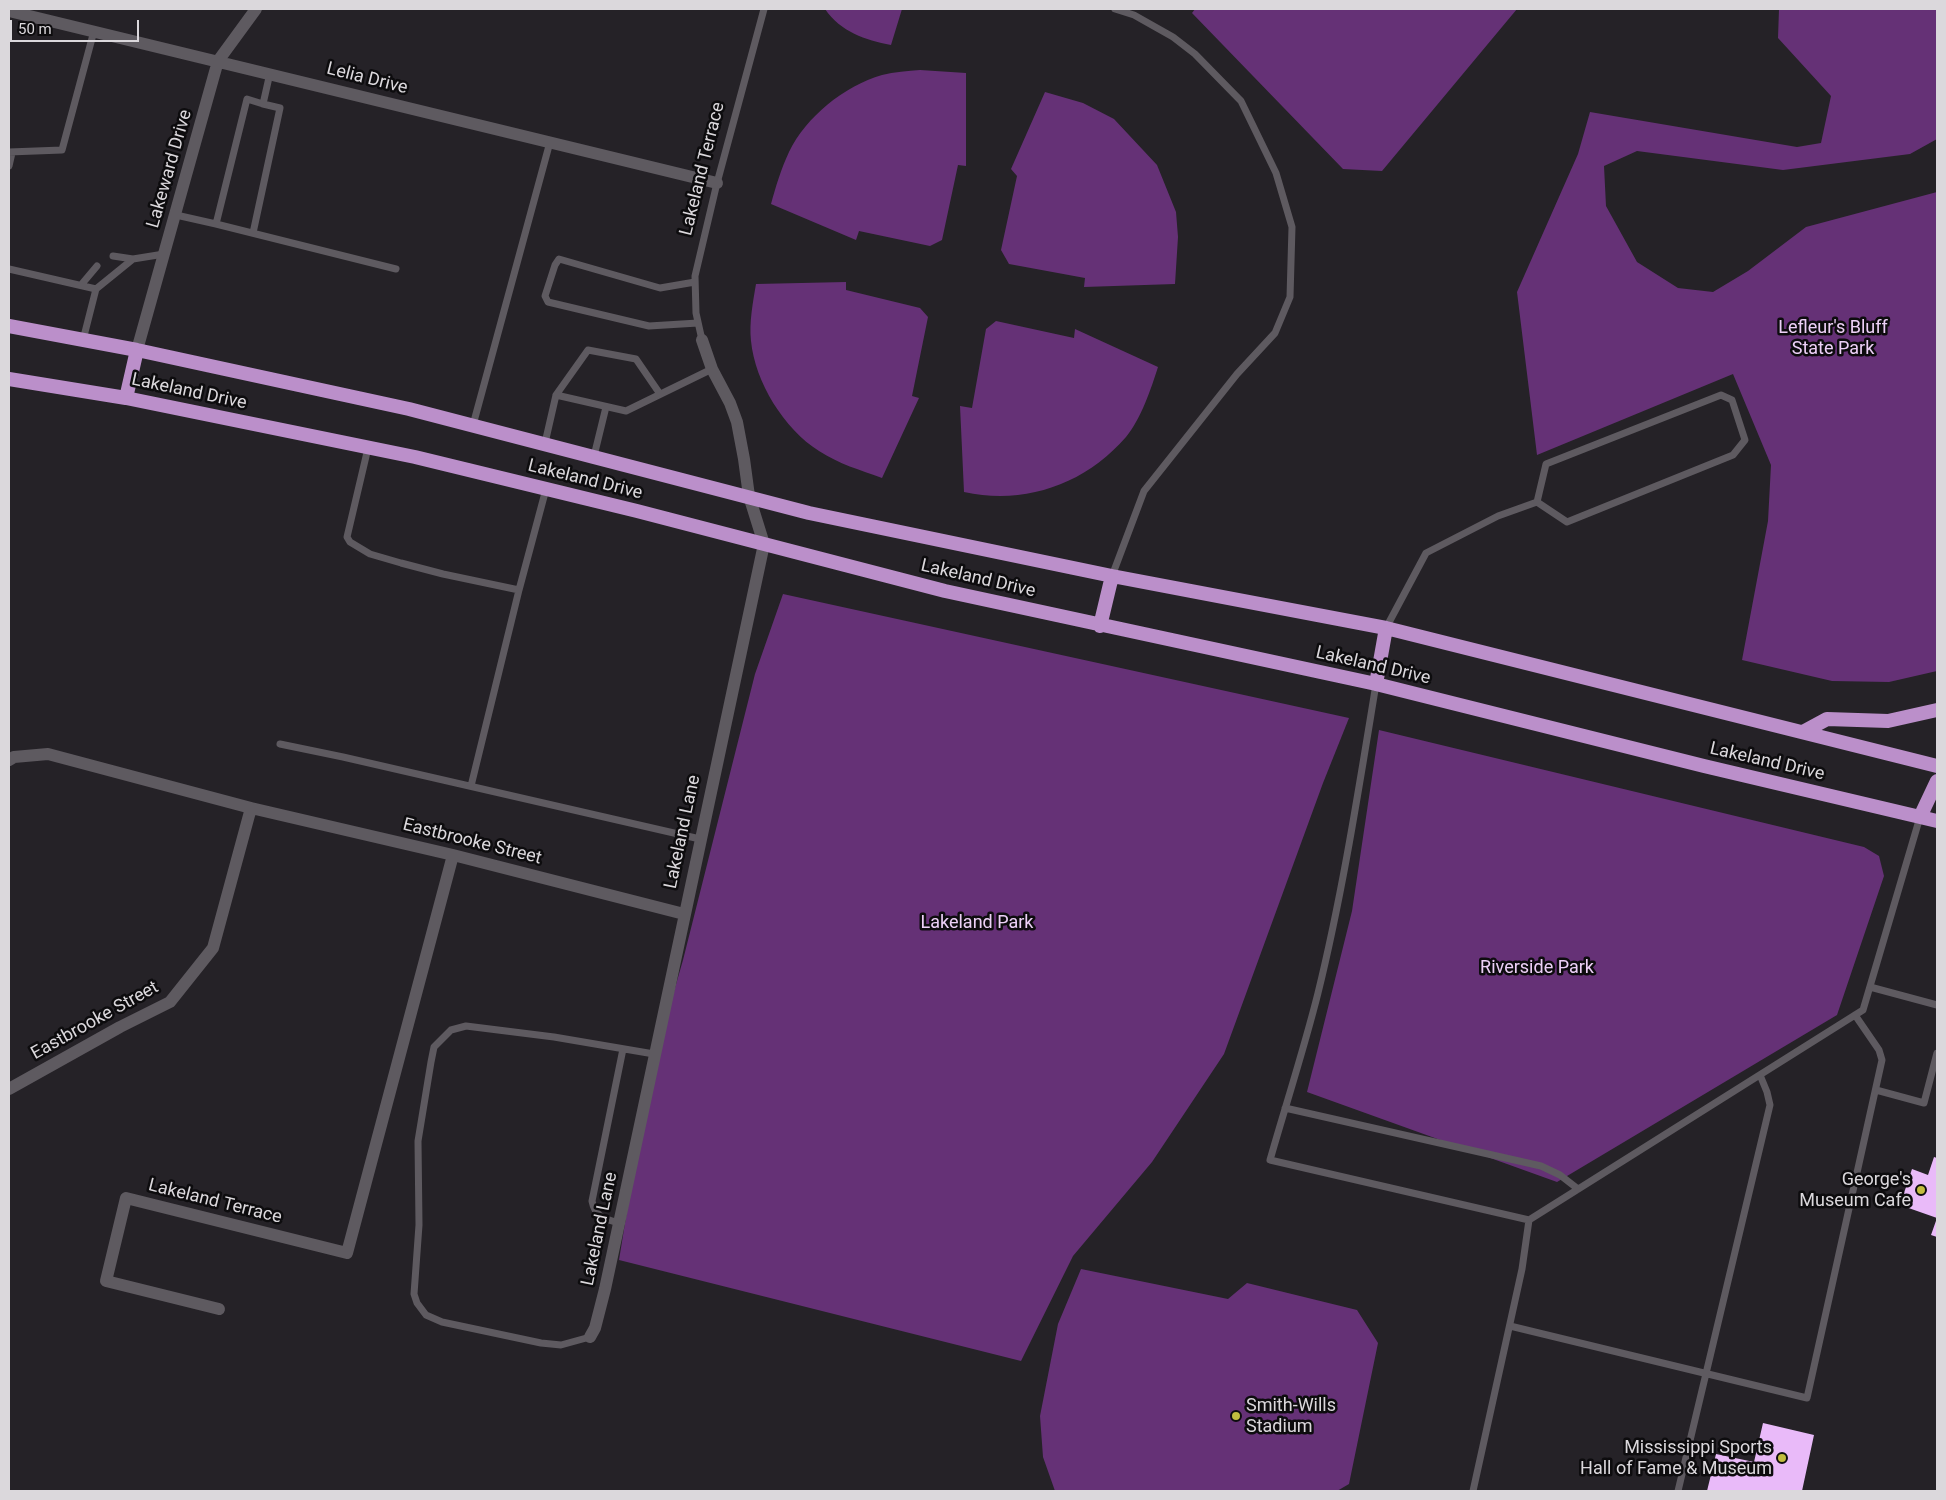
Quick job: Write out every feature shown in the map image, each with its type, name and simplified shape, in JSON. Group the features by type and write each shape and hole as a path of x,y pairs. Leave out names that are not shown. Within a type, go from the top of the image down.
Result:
{"highway":[{"name":"Lakeland Drive","path":"9,326 137,350 409,408 809,513 1112,576 1386,628 1937,766"},
{"path":"126,398 137,350"},
{"name":"Lakeland Drive","path":"9,379 126,398 368,448 546,489 945,591 1100,626 1376,684 1704,766 1937,821"},
{"path":"1100,626 1112,576"},
{"path":"1376,684 1386,628"},
{"path":"1803,732 1827,718 1888,721 1937,710"},
{"path":"1920,817 1937,781"}],"street":[{"name":"Lakeward Drive","path":"137,350 218,61 256,9"},
{"name":"Lelia Drive","path":"9,11 717,183"},
{"path":"702,340 712,369 730,403 737,422 748,496 764,544"},
{"name":"Lakeland Lane","path":"590,1337 595,1328 602,1303 764,544"},
{"name":"Eastbrooke Street","path":"9,760 48,754 250,808 452,855 684,914"},
{"name":"Eastbrooke Street","path":"9,1089 120,1027 170,1002 213,948 250,808"},
{"name":"Lakeland Terrace","path":"219,1308 106,1281 126,1198 346,1253 452,855"}],"lane":[{"name":"Lakeland Terrace","path":"702,340 696,313 695,282 717,183 764,9"},
{"path":"1112,576 1144,490 1231,382 1275,333 1290,297 1292,227 1276,173 1241,101 1195,54 1173,37 1134,15 1115,9"},
{"path":"9,166 10,153 62,150 94,31"},
{"path":"263,104 270,73"},
{"path":"216,224 246,99 280,108 253,232"},
{"path":"473,425 550,142"},
{"path":"176,215 253,232 396,269"},
{"path":"113,256 133,259 164,254"},
{"path":"83,340 96,288 133,259"},
{"path":"695,282 660,288 559,259 554,265 545,296 548,302 649,326 698,323"},
{"path":"81,285 97,266"},
{"path":"9,270 96,288"},
{"path":"545,443 556,395 588,350 636,359 660,394"},
{"path":"556,395 626,411 712,369"},
{"path":"1721,395 1732,400 1746,440 1733,455 1567,522 1537,502 1546,464 1721,395"},
{"path":"594,456 606,407"},
{"path":"368,448 347,536 350,542 370,554 401,564 519,590"},
{"path":"471,786 546,489"},
{"path":"1386,628 1426,553 1498,516 1537,502"},
{"path":"1376,684 1338,902 1318,993 1270,1160 1529,1220 1863,1010 1920,817"},
{"path":"280,744 700,839"},
{"path":"1870,987 1937,1005"},
{"path":"1510,1326 1807,1398 1882,1060 1874,1043 1855,1015"},
{"path":"590,1337 561,1344 541,1343 442,1322 426,1315 417,1303 414,1294 419,1225 418,1141 434,1047 451,1030 466,1026 554,1037 654,1054"},
{"path":"619,1223 601,1218 596,1214 592,1201 623,1049"},
{"path":"1876,1090 1924,1103 1937,1053"},
{"path":"1678,1491 1770,1105 1760,1075"},
{"path":"1285,1108 1541,1166 1560,1176 1578,1189"},
{"path":"1473,1491 1522,1269 1529,1220"}],"green space":[{"path":"825,9 902,9 891,45 854,34 838,24"},
{"path":"1195,9 1517,9 1382,171 1343,169 1192,13"},
{"name":"Lefleur's Bluff State Park","path":"1779,9 1937,9 1937,139 1910,154 1783,170 1637,151 1604,166 1606,206 1637,262 1678,288 1713,292 1748,271 1806,227 1937,192 1937,671 1889,682 1832,681 1742,660 1768,521 1771,465 1733,374 1537,455 1517,292 1578,154 1590,112 1797,147 1821,143 1831,96 1778,38"},
{"path":"920,70 966,73 966,166 958,165 942,240 930,246 859,231 856,240 771,204 789,152 796,139 828,104 840,95 868,80 887,74"},
{"path":"1045,92 1083,103 1114,119 1157,165 1176,212 1178,237 1175,284 1084,287 1085,278 1009,264 1001,250 1017,176 1011,169"},
{"path":"846,282 846,290 920,308 928,317 912,396 919,398 882,478 834,460 806,442 794,430 773,403 765,388 758,372 751,341 752,312 756,284"},
{"path":"996,321 1074,338 1075,329 1158,367 1141,413 1131,430 1109,454 1092,468 1072,479 1031,493 1009,496 964,492 960,406 972,408 986,329"},
{"name":"Lakeland Park","path":"783,594 1349,718 1323,783 1224,1054 1152,1162 1073,1256 1021,1361 619,1260 648,1082 683,960 755,674"},
{"name":"Riverside Park","path":"1379,730 1864,847 1879,856 1884,876 1837,1015 1557,1182 1307,1092 1352,911"},
{"name":"Smith-Wills Stadium","path":"1081,1269 1228,1299 1247,1283 1357,1310 1378,1343 1349,1484 1337,1491 1055,1491 1043,1457 1040,1416 1058,1324"}],"building":[{"name":"George's Museum Cafe","path":"1934,1157 1937,1158 1937,1218 1900,1205 1912,1169 1928,1175"},
{"path":"1937,1218 1937,1237 1931,1235"},
{"name":"Mississippi Sports Hall of Fame & Museum","path":"1763,1423 1814,1435 1802,1491 1707,1491 1716,1454 1754,1462"}],"place":[{"name":"George's Museum Cafe","path":"1921,1190"},
{"name":"Smith-Wills Stadium","path":"1236,1416"},
{"name":"Mississippi Sports Hall of Fame & Museum","path":"1782,1458"}]}
